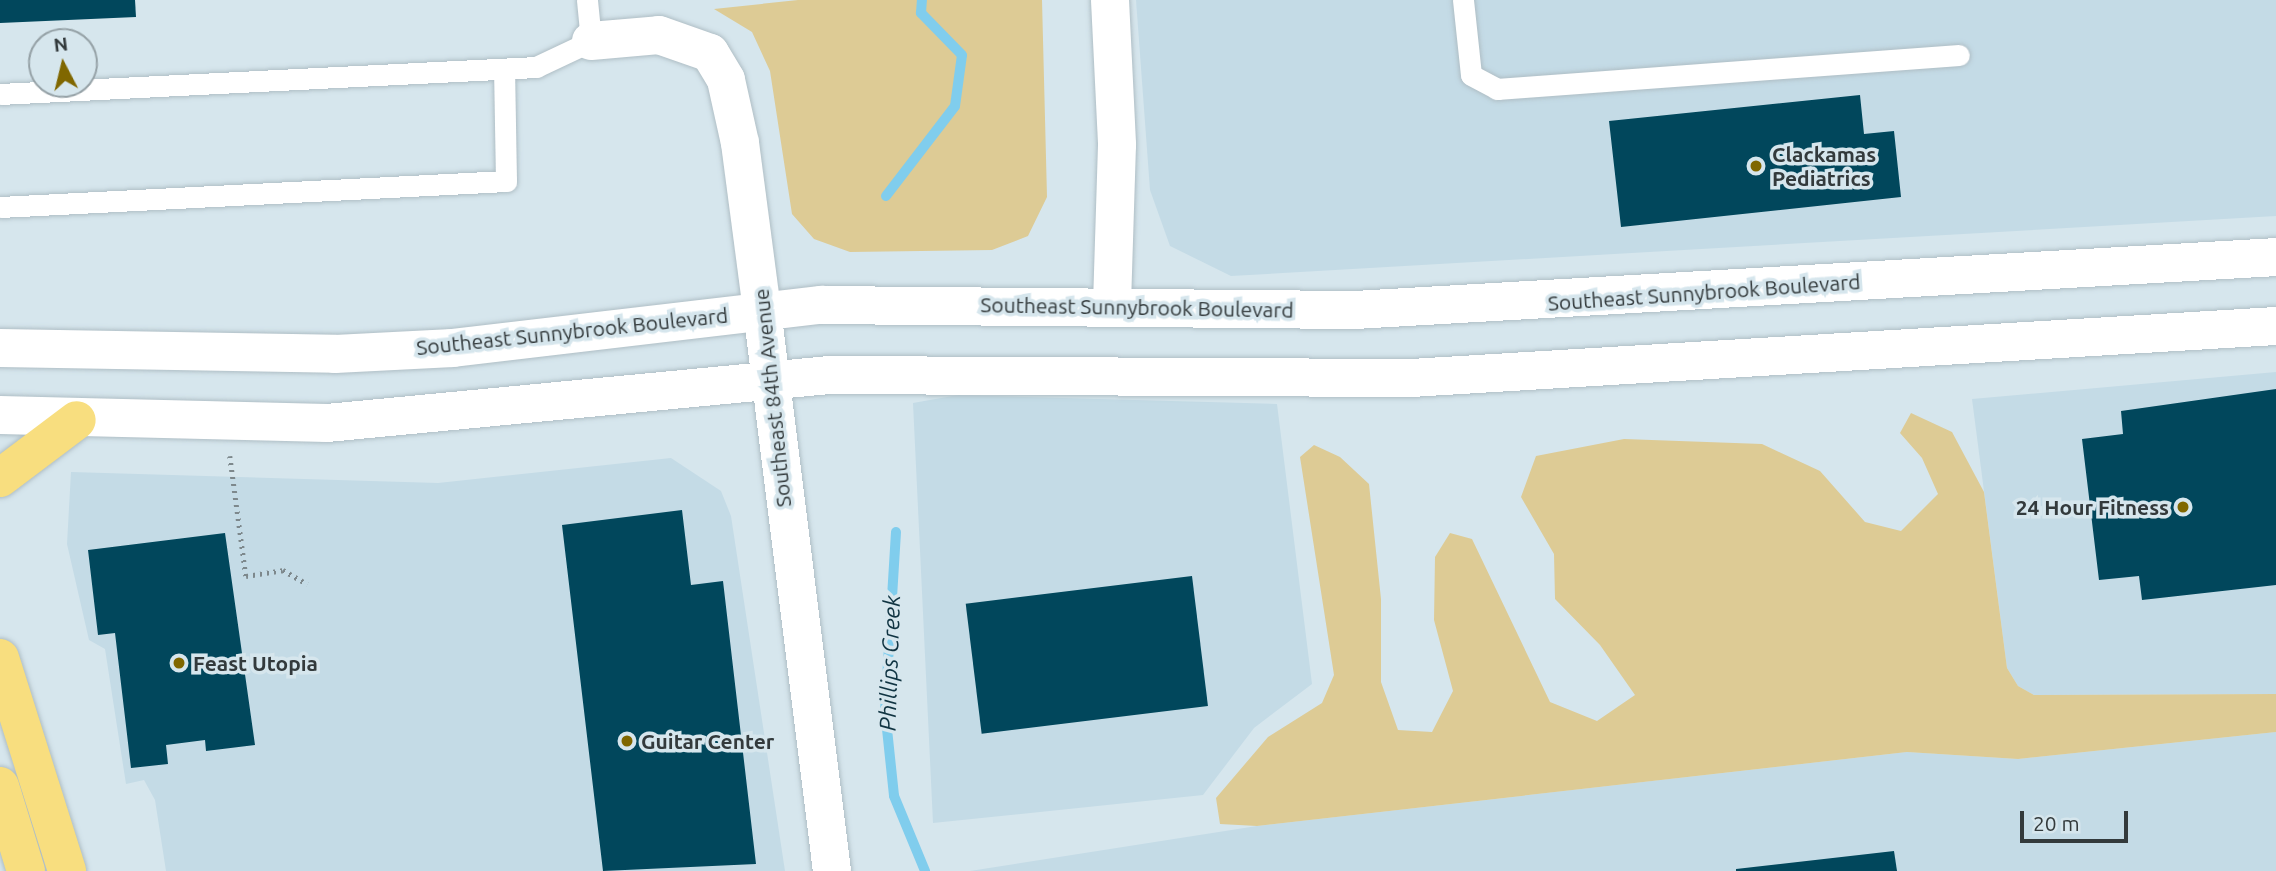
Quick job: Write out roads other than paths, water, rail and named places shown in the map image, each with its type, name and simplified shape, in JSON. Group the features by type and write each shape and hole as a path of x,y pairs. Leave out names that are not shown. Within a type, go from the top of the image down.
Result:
{"main road":[{"path":"1110,0 1118,173 1112,308"},
{"name":"Southeast 84th Avenue","path":"591,41 659,35 710,52 726,80 740,143 832,871"},
{"name":"Southeast Sunnybrook Boulevard","path":"0,348 226,355 440,349 762,310 937,302 1112,308 1463,307 2276,257"},
{"path":"0,415 226,424 429,417 770,379 948,372 1223,380 1411,378 2276,326"},
{"path":"0,478 77,420"},
{"path":"0,658 67,871"},
{"path":"0,786 26,871"}],"lane":[{"path":"0,94 536,67 591,41 587,0"},
{"path":"1464,0 1471,75 1497,89 1959,55"},
{"path":"0,207 506,181 504,69"}],"waterway":[{"name":"Phillips Creek","path":"886,196 955,106 962,55 921,13 922,0"},
{"name":"Phillips Creek","path":"896,532 885,710 894,796 925,871"}],"place":[{"name":"Clackamas Pediatrics","path":"1756,166"},
{"name":"24 Hour Fitness","path":"2183,507"},
{"name":"Feast Utopia","path":"179,663"},
{"name":"Guitar Center","path":"627,741"}]}
